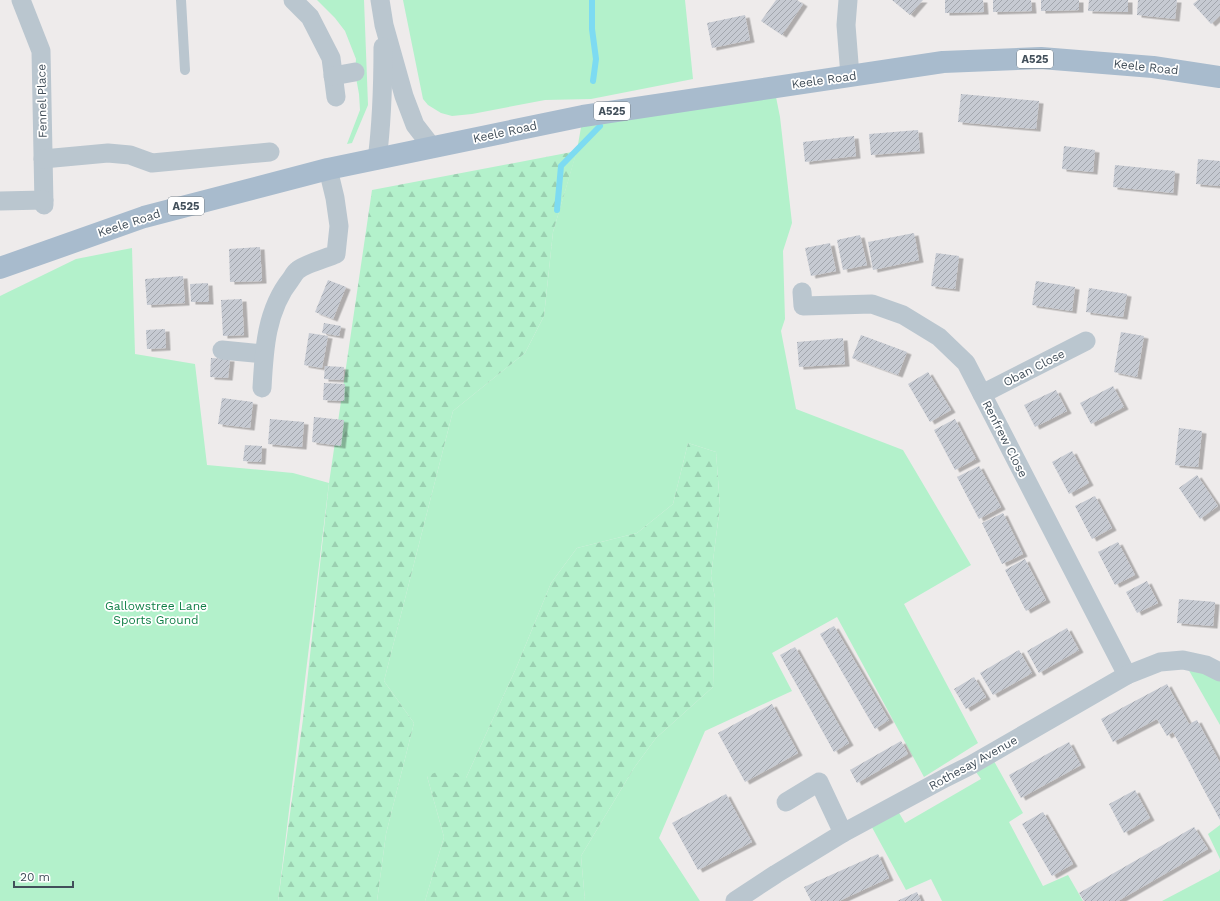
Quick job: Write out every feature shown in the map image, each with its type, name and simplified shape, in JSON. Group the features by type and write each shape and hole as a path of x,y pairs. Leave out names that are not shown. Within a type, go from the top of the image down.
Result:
{"main road":[{"name":"Keele Road","path":"0,268 144,217 328,169 583,116 943,62 1040,58 1153,67 1220,77"}],"street":[{"name":"Fennel Place","path":"0,201 44,202 41,51 21,0"},
{"path":"293,0 310,17 331,58 336,97"},
{"path":"380,0 384,25 404,96 415,124 432,147"},
{"path":"848,0 846,25 850,76"},
{"path":"377,160 381,134 383,101 384,25"},
{"path":"333,76 355,72"},
{"path":"43,159 108,153 130,155 152,162 270,152"},
{"path":"262,388 263,354 271,314 282,290 299,269 336,254 339,226 335,198 328,169"},
{"name":"Renfrew Close","path":"802,299 872,304 903,315 939,337 966,363 1127,675"},
{"name":"Oban Close","path":"982,394 1086,341"},
{"path":"222,350 263,354"},
{"name":"Rothesay Avenue","path":"735,901 843,833 971,765 1127,675 1160,662 1183,660 1206,665 1220,672"},
{"path":"786,802 818,782 843,833"}],"lane":[{"path":"181,0 185,70"}],"green space":[{"path":"317,0 364,0 368,105 352,143 347,144 360,110 355,72 356,59 345,31 335,18"},
{"path":"403,0 685,0 693,79 591,99 545,100 472,114 452,116 441,113 428,105 423,99"},
{"path":"774,87 780,117 792,223 783,251 785,319 781,331 796,409 903,450 971,565 904,604 978,743 924,777 837,617 772,653 792,691 705,731 659,838 700,901 585,901 581,856 634,768 656,738 713,687 715,598 711,576 720,506 716,452 688,443 673,504 637,533 577,548 551,583 517,666 466,778 427,776 444,837 425,901 377,901 386,834 414,723 384,681 453,411 525,353 544,316 553,232 577,150 583,116"},
{"path":"577,151 553,232 544,316 525,353 453,411 384,681 414,723 386,834 377,901 278,901 303,719 329,483 372,190"},
{"name":"Gallowstree Lane Sports Ground","path":"132,248 135,354 195,364 207,465 293,473 329,483 278,901 0,901 0,296 76,259"},
{"path":"688,443 716,452 720,506 711,576 715,598 713,687 656,738 634,768 581,856 585,901 425,901 444,837 427,776 446,768 466,778 517,666 551,583 577,548 637,533 673,504"},
{"path":"1183,660 1220,672 1220,725"},
{"path":"990,754 1023,813 1009,822 1043,886 1068,875 1083,901 942,901 931,879 906,890 868,820 895,806 905,823 981,779 971,765"},
{"path":"1220,825 1220,859 1208,834"},
{"path":"1220,869 1220,901 1162,901 1219,871"}],"building":[{"path":"776,0 797,0 803,4 782,35 761,21"},
{"path":"892,0 923,0 910,15"},
{"path":"945,0 983,0 984,12 945,13"},
{"path":"993,0 1031,0 1032,11 993,12"},
{"path":"1041,0 1079,0 1079,10 1041,11"},
{"path":"1089,0 1128,0 1128,12 1088,11"},
{"path":"1138,0 1177,0 1175,19 1137,15"},
{"path":"1198,0 1220,0 1220,16 1211,24 1193,4"},
{"path":"745,15 750,40 712,48 707,23"},
{"path":"961,94 1039,101 1036,129 958,122"},
{"path":"918,130 920,151 871,155 869,134"},
{"path":"854,136 856,156 805,162 803,142"},
{"path":"1064,146 1095,150 1093,172 1062,169"},
{"path":"1198,159 1220,161 1220,186 1196,184"},
{"path":"1115,165 1175,171 1173,193 1113,187"},
{"path":"914,233 919,260 873,270 868,242"},
{"path":"860,235 867,265 843,270 837,240"},
{"path":"830,243 836,271 811,276 805,248"},
{"path":"260,247 262,281 230,282 229,249"},
{"path":"936,253 959,256 955,289 931,286"},
{"path":"183,276 185,303 147,305 145,279"},
{"path":"328,280 346,287 333,319 315,312"},
{"path":"1036,281 1075,287 1072,311 1032,305"},
{"path":"208,283 209,302 191,302 190,284"},
{"path":"1089,288 1127,294 1123,317 1086,312"},
{"path":"242,299 244,335 223,336 221,300"},
{"path":"324,323 341,326 339,336 322,333"},
{"path":"165,329 166,348 147,349 146,330"},
{"path":"1121,332 1144,336 1137,377 1114,372"},
{"path":"309,333 328,336 322,368 304,365"},
{"path":"861,335 907,352 898,375 852,358"},
{"path":"843,338 845,364 799,367 797,342"},
{"path":"211,358 230,359 228,378 210,377"},
{"path":"325,366 344,367 343,380 324,379"},
{"path":"928,372 951,410 930,422 908,384"},
{"path":"324,383 345,384 344,401 323,400"},
{"path":"1113,386 1124,407 1091,424 1080,403"},
{"path":"1056,390 1067,411 1035,427 1024,405"},
{"path":"222,398 253,402 250,428 218,424"},
{"path":"314,417 344,420 341,446 312,442"},
{"path":"270,419 304,422 302,447 268,444"},
{"path":"955,419 976,459 955,470 934,430"},
{"path":"1179,428 1202,431 1198,467 1175,465"},
{"path":"245,445 262,446 261,462 243,461"},
{"path":"1072,451 1089,483 1069,494 1052,462"},
{"path":"979,466 1001,507 979,519 957,477"},
{"path":"1197,475 1218,506 1200,519 1179,488"},
{"path":"1095,496 1112,528 1092,539 1075,506"},
{"path":"1003,513 1023,554 1002,564 982,523"},
{"path":"1118,542 1135,575 1115,585 1098,552"},
{"path":"1025,559 1046,600 1026,611 1005,570"},
{"path":"1147,581 1158,603 1137,613 1126,592"},
{"path":"1179,599 1215,602 1213,626 1177,623"},
{"path":"834,626 889,720 875,729 820,634"},
{"path":"1067,628 1079,650 1039,673 1027,651"},
{"path":"795,647 849,743 834,752 780,655"},
{"path":"1019,650 1032,673 993,695 980,673"},
{"path":"974,677 986,697 966,709 954,689"},
{"path":"1167,684 1189,724 1197,720 1220,763 1220,820 1173,732 1167,736 1157,719 1113,742 1101,719"},
{"path":"772,704 798,753 745,782 718,733"},
{"path":"901,741 908,754 857,783 850,770"},
{"path":"1069,742 1081,765 1021,798 1009,775"},
{"path":"1135,790 1150,818 1124,833 1109,804"},
{"path":"726,794 752,842 698,870 672,823"},
{"path":"1043,812 1073,864 1052,876 1022,824"},
{"path":"1194,827 1208,849 1118,901 1084,901 1079,893"},
{"path":"878,854 889,878 839,901 811,901 804,887"},
{"path":"917,892 921,901 897,901"}],"waterway":[{"path":"592,0 592,29 596,59 593,81"},
{"path":"557,210 561,166 600,126"}]}
